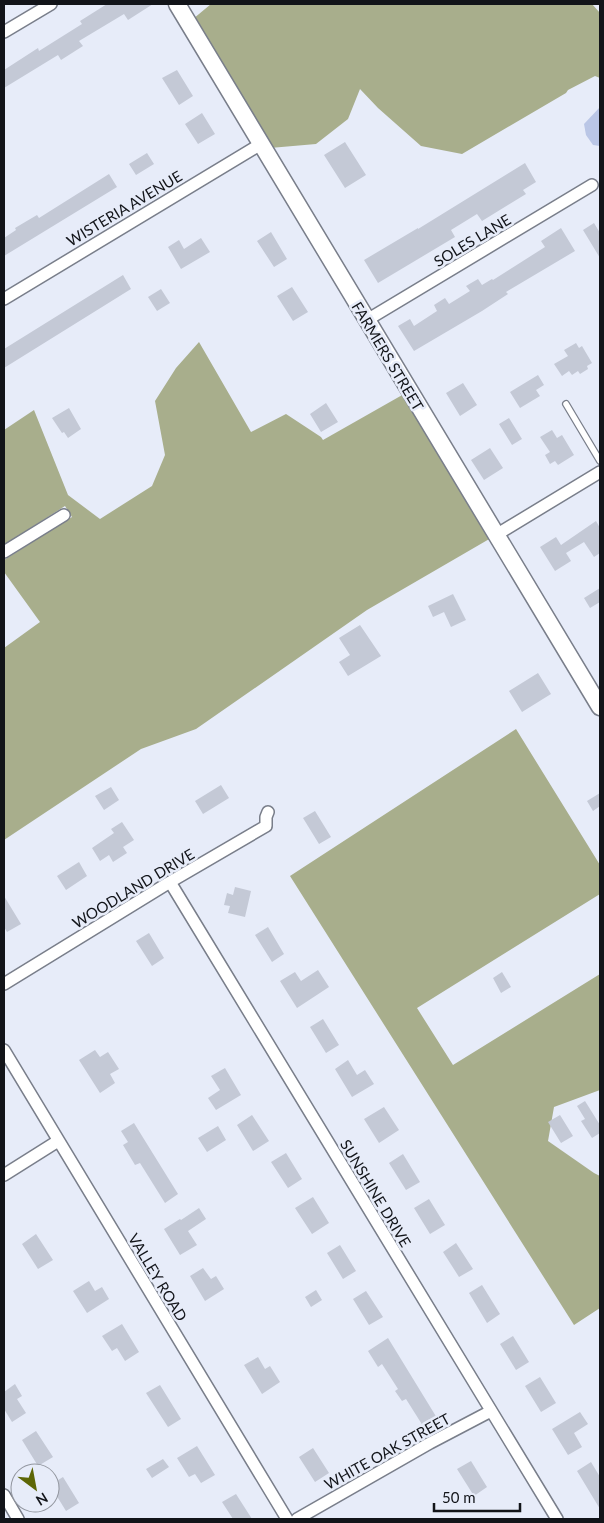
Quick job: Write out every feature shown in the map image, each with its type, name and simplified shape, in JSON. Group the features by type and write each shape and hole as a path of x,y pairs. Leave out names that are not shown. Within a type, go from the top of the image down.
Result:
{"street":[{"path":"4,32 51,4"},
{"name":"FARMERS STREET","path":"177,4 600,707"},
{"name":"WISTERIA AVENUE","path":"4,299 261,144"},
{"name":"SOLES LANE","path":"367,320 592,185"},
{"path":"496,535 600,472"},
{"path":"4,552 64,515"},
{"name":"WOODLAND DRIVE","path":"4,984 170,882 247,836 261,830 266,826 268,812"},
{"name":"SUNSHINE DRIVE","path":"170,882 557,1519"},
{"name":"VALLEY ROAD","path":"4,1050 288,1519"},
{"path":"4,1175 58,1141"},
{"name":"WHITE OAK STREET","path":"297,1519 414,1452 491,1411"},
{"path":"4,1495 18,1519"}],"lane":[{"path":"566,404 600,461"}],"green space":[{"path":"211,4 592,4 600,13 600,78 595,76 568,90 566,93 462,154 421,146 378,108 360,89 348,119 316,144 270,148 193,19"},
{"path":"199,342 251,432 286,414 323,440 404,394 491,538 367,610 196,729 141,749 4,840 4,648 40,622 4,572 4,560 72,517 65,506 4,545 4,430 34,410 68,495 100,519 152,486 165,455 155,401 176,368"},
{"path":"516,729 600,865 600,894 417,1008 453,1065 600,974 600,1090 554,1107 548,1141 600,1176 600,1308 574,1325 290,876"}],"water":[{"path":"600,107 600,146 593,145 586,135 584,124"}],"building":[{"path":"107,4 153,4 128,20 124,14 79,41 83,46 61,60 58,55 4,88 4,70 38,48 39,51 82,24 80,21"},
{"path":"177,70 193,96 179,105 162,78"},
{"path":"202,113 215,134 198,144 185,124"},
{"path":"345,142 366,175 345,188 324,155"},
{"path":"147,153 154,164 136,175 129,164"},
{"path":"525,163 536,182 523,190 526,194 482,221 477,214 451,230 455,237 378,283 364,260"},
{"path":"109,174 117,187 4,256 4,238 16,230 15,228 37,215 39,218"},
{"path":"594,223 600,233 600,258 583,230"},
{"path":"561,228 575,251 506,292 508,294 482,311 414,351 398,326 410,319 414,326 437,311 434,305 445,298 449,304 470,291 466,286 478,279 482,285 493,280 545,247 541,241"},
{"path":"271,232 287,259 274,267 257,241"},
{"path":"201,238 210,252 181,269 168,247 179,240 184,249"},
{"path":"123,275 131,289 4,368 4,349"},
{"path":"292,287 308,312 293,321 277,296"},
{"path":"161,289 170,303 157,311 148,297"},
{"path":"576,343 579,348 582,346 592,363 587,366 588,369 580,374 578,371 572,375 569,371 562,376 554,364 568,356 564,350"},
{"path":"538,375 544,385 536,390 540,396 520,408 510,392"},
{"path":"463,383 477,405 460,416 446,393"},
{"path":"326,403 338,422 321,432 310,414"},
{"path":"69,408 81,429 68,438 64,432 62,433 52,418"},
{"path":"509,418 522,439 512,445 499,424"},
{"path":"552,430 557,438 562,435 574,455 558,465 555,461 550,464 545,455 550,452 540,437"},
{"path":"490,448 503,468 484,480 471,460"},
{"path":"596,521 600,528 600,553 594,557 584,542 566,553 571,561 555,571 540,547 556,537 561,545"},
{"path":"600,588 600,602 590,608 584,598"},
{"path":"453,594 466,620 451,627 444,612 433,617 428,606"},
{"path":"360,625 381,656 348,676 339,662 350,655 339,638"},
{"path":"538,673 551,694 522,712 509,691"},
{"path":"221,785 229,798 203,814 195,801"},
{"path":"111,787 119,800 104,810 95,796"},
{"path":"600,793 600,806 593,811 587,801"},
{"path":"315,811 331,837 319,844 303,818"},
{"path":"122,822 134,840 123,847 127,853 113,862 109,855 100,861 92,848 114,833 111,829"},
{"path":"79,862 87,876 66,890 57,876"},
{"path":"235,887 251,891 245,917 228,913 230,906 224,905 227,893 233,895"},
{"path":"4,896 21,924 7,932 4,927"},
{"path":"268,927 284,954 272,962 255,935"},
{"path":"149,933 164,958 152,966 136,941"},
{"path":"318,970 329,987 297,1008 280,981 295,972 301,981"},
{"path":"502,972 511,987 501,993 493,978"},
{"path":"323,1019 339,1045 326,1053 310,1027"},
{"path":"95,1050 100,1057 108,1052 119,1069 110,1074 115,1083 100,1093 79,1060"},
{"path":"348,1060 357,1075 365,1070 374,1084 352,1097 335,1069"},
{"path":"225,1068 241,1095 216,1110 208,1098 220,1090 211,1076"},
{"path":"585,1101 600,1125 600,1133 592,1138 581,1121 585,1119 577,1106"},
{"path":"384,1107 399,1130 379,1143 364,1119"},
{"path":"252,1115 269,1141 253,1151 237,1125"},
{"path":"560,1115 573,1136 561,1143 548,1122"},
{"path":"134,1123 178,1194 165,1203 140,1163 135,1165 123,1145 128,1142 121,1131"},
{"path":"218,1126 226,1140 207,1152 198,1138"},
{"path":"286,1153 302,1179 288,1188 271,1162"},
{"path":"403,1154 420,1182 406,1190 389,1163"},
{"path":"313,1197 329,1223 312,1234 295,1208"},
{"path":"429,1199 445,1225 430,1234 414,1208"},
{"path":"199,1208 206,1219 188,1231 197,1245 180,1255 164,1229"},
{"path":"36,1234 53,1260 38,1269 22,1244"},
{"path":"456,1243 473,1269 459,1277 443,1252"},
{"path":"340,1245 356,1271 343,1279 327,1253"},
{"path":"203,1268 211,1279 216,1276 224,1289 205,1301 190,1276"},
{"path":"89,1281 95,1291 102,1287 109,1299 87,1313 73,1291"},
{"path":"482,1285 500,1314 487,1323 469,1293"},
{"path":"316,1290 322,1300 311,1307 305,1297"},
{"path":"366,1291 383,1317 369,1325 353,1299"},
{"path":"122,1324 139,1352 125,1361 117,1348 112,1351 102,1336"},
{"path":"513,1336 529,1362 516,1370 500,1344"},
{"path":"388,1338 437,1418 423,1426 406,1399 402,1401 395,1391 398,1389 382,1364 378,1367 368,1351"},
{"path":"258,1357 265,1369 270,1366 280,1382 262,1394 244,1365"},
{"path":"540,1377 556,1403 541,1412 525,1386"},
{"path":"15,1384 22,1396 17,1399 26,1413 12,1422 4,1409 4,1392"},
{"path":"160,1385 181,1419 168,1427 146,1393"},
{"path":"580,1412 588,1424 574,1433 582,1447 568,1455 552,1429"},
{"path":"36,1431 53,1457 43,1463 36,1463 22,1440"},
{"path":"197,1446 215,1475 201,1483 195,1474 189,1477 177,1458"},
{"path":"313,1448 329,1473 315,1482 299,1457"},
{"path":"163,1459 169,1467 152,1478 146,1469"},
{"path":"471,1461 487,1487 474,1496 457,1469"},
{"path":"591,1462 600,1477 600,1509 577,1471"},
{"path":"63,1477 79,1503 66,1511 60,1501 60,1479"},
{"path":"236,1494 252,1519 233,1519 222,1502"}]}
